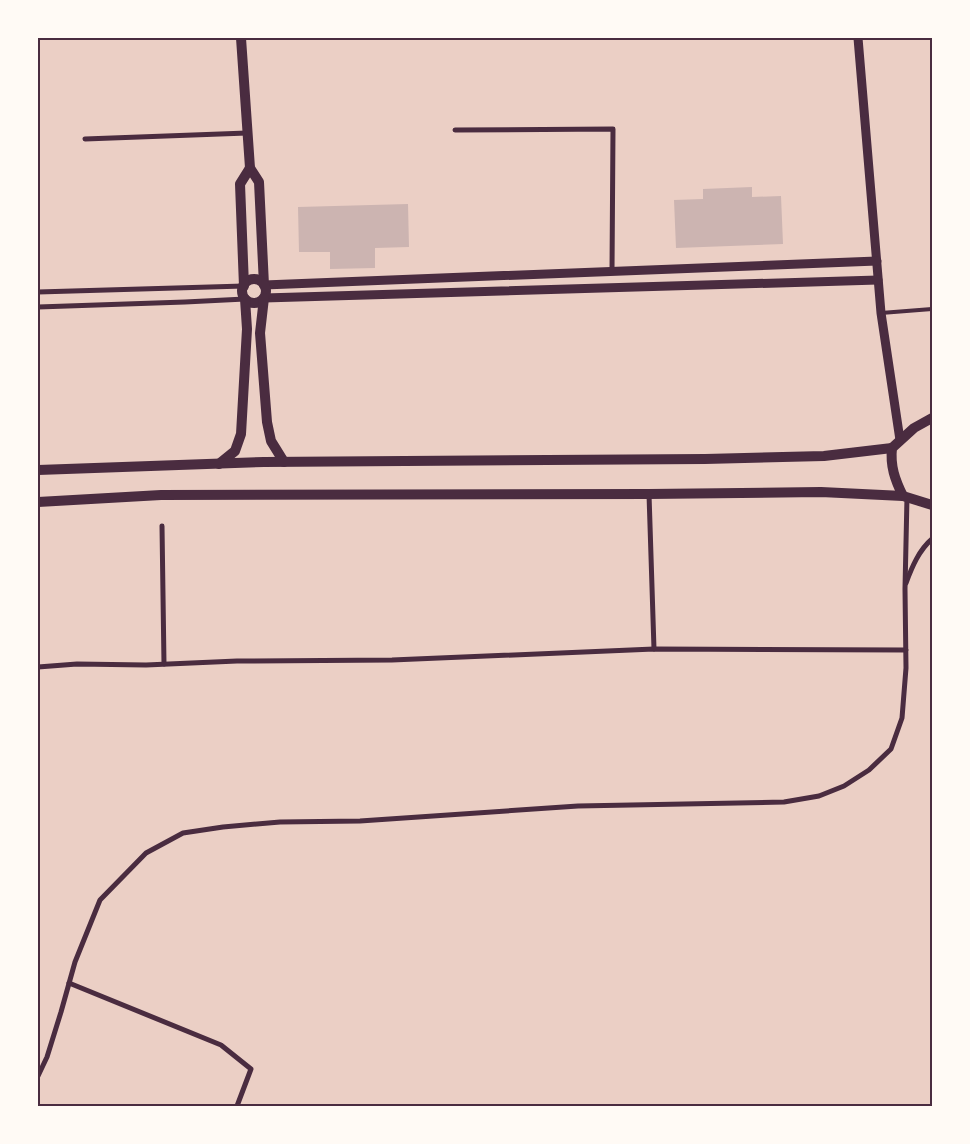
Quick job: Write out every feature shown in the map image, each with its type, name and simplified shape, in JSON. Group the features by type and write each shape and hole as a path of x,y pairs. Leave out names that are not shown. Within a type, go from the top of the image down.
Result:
{"main road":[{"path":"241,38 250,168 259,182 264,285 266,292 260,333 267,422 271,441 284,462"},
{"path":"219,464 235,451 241,434 246,329 240,184 250,168"},
{"path":"244,286 248,281 255,280 264,285"},
{"path":"245,299 248,302 256,303 264,298"},
{"path":"38,470 284,462 705,459 824,456 892,448 914,428 932,418"},
{"path":"892,448 891,466 895,480 905,497"},
{"path":"38,502 161,495 821,492 905,497 932,505"}],"street":[{"path":"858,38 881,314 900,440"},
{"path":"455,130 614,130 612,271"},
{"path":"85,140 248,133"},
{"path":"264,285 877,261"},
{"path":"264,298 878,280"},
{"path":"38,292 244,286"},
{"path":"38,307 245,299"},
{"path":"649,494 654,649"},
{"path":"38,1076 47,1057 75,962 100,900 146,853 183,833 280,822 360,821 578,806 784,802 819,796 844,786 869,770 891,749 902,718 906,650 904,589 905,497"},
{"path":"162,526 164,664"},
{"path":"904,589 912,567 932,539"},
{"path":"38,667 77,664 392,660 654,649 906,650"},
{"path":"69,983 221,1046 251,1069 237,1106"}],"lane":[{"path":"881,314 932,309"}],"shaded area":[{"path":"38,38 932,38 932,1106 38,1106"}],"building":[{"path":"752,187 752,197 781,196 783,244 676,248 674,200 703,199 703,189"},
{"path":"408,204 409,247 375,248 375,268 330,269 330,252 299,252 298,207"}]}
